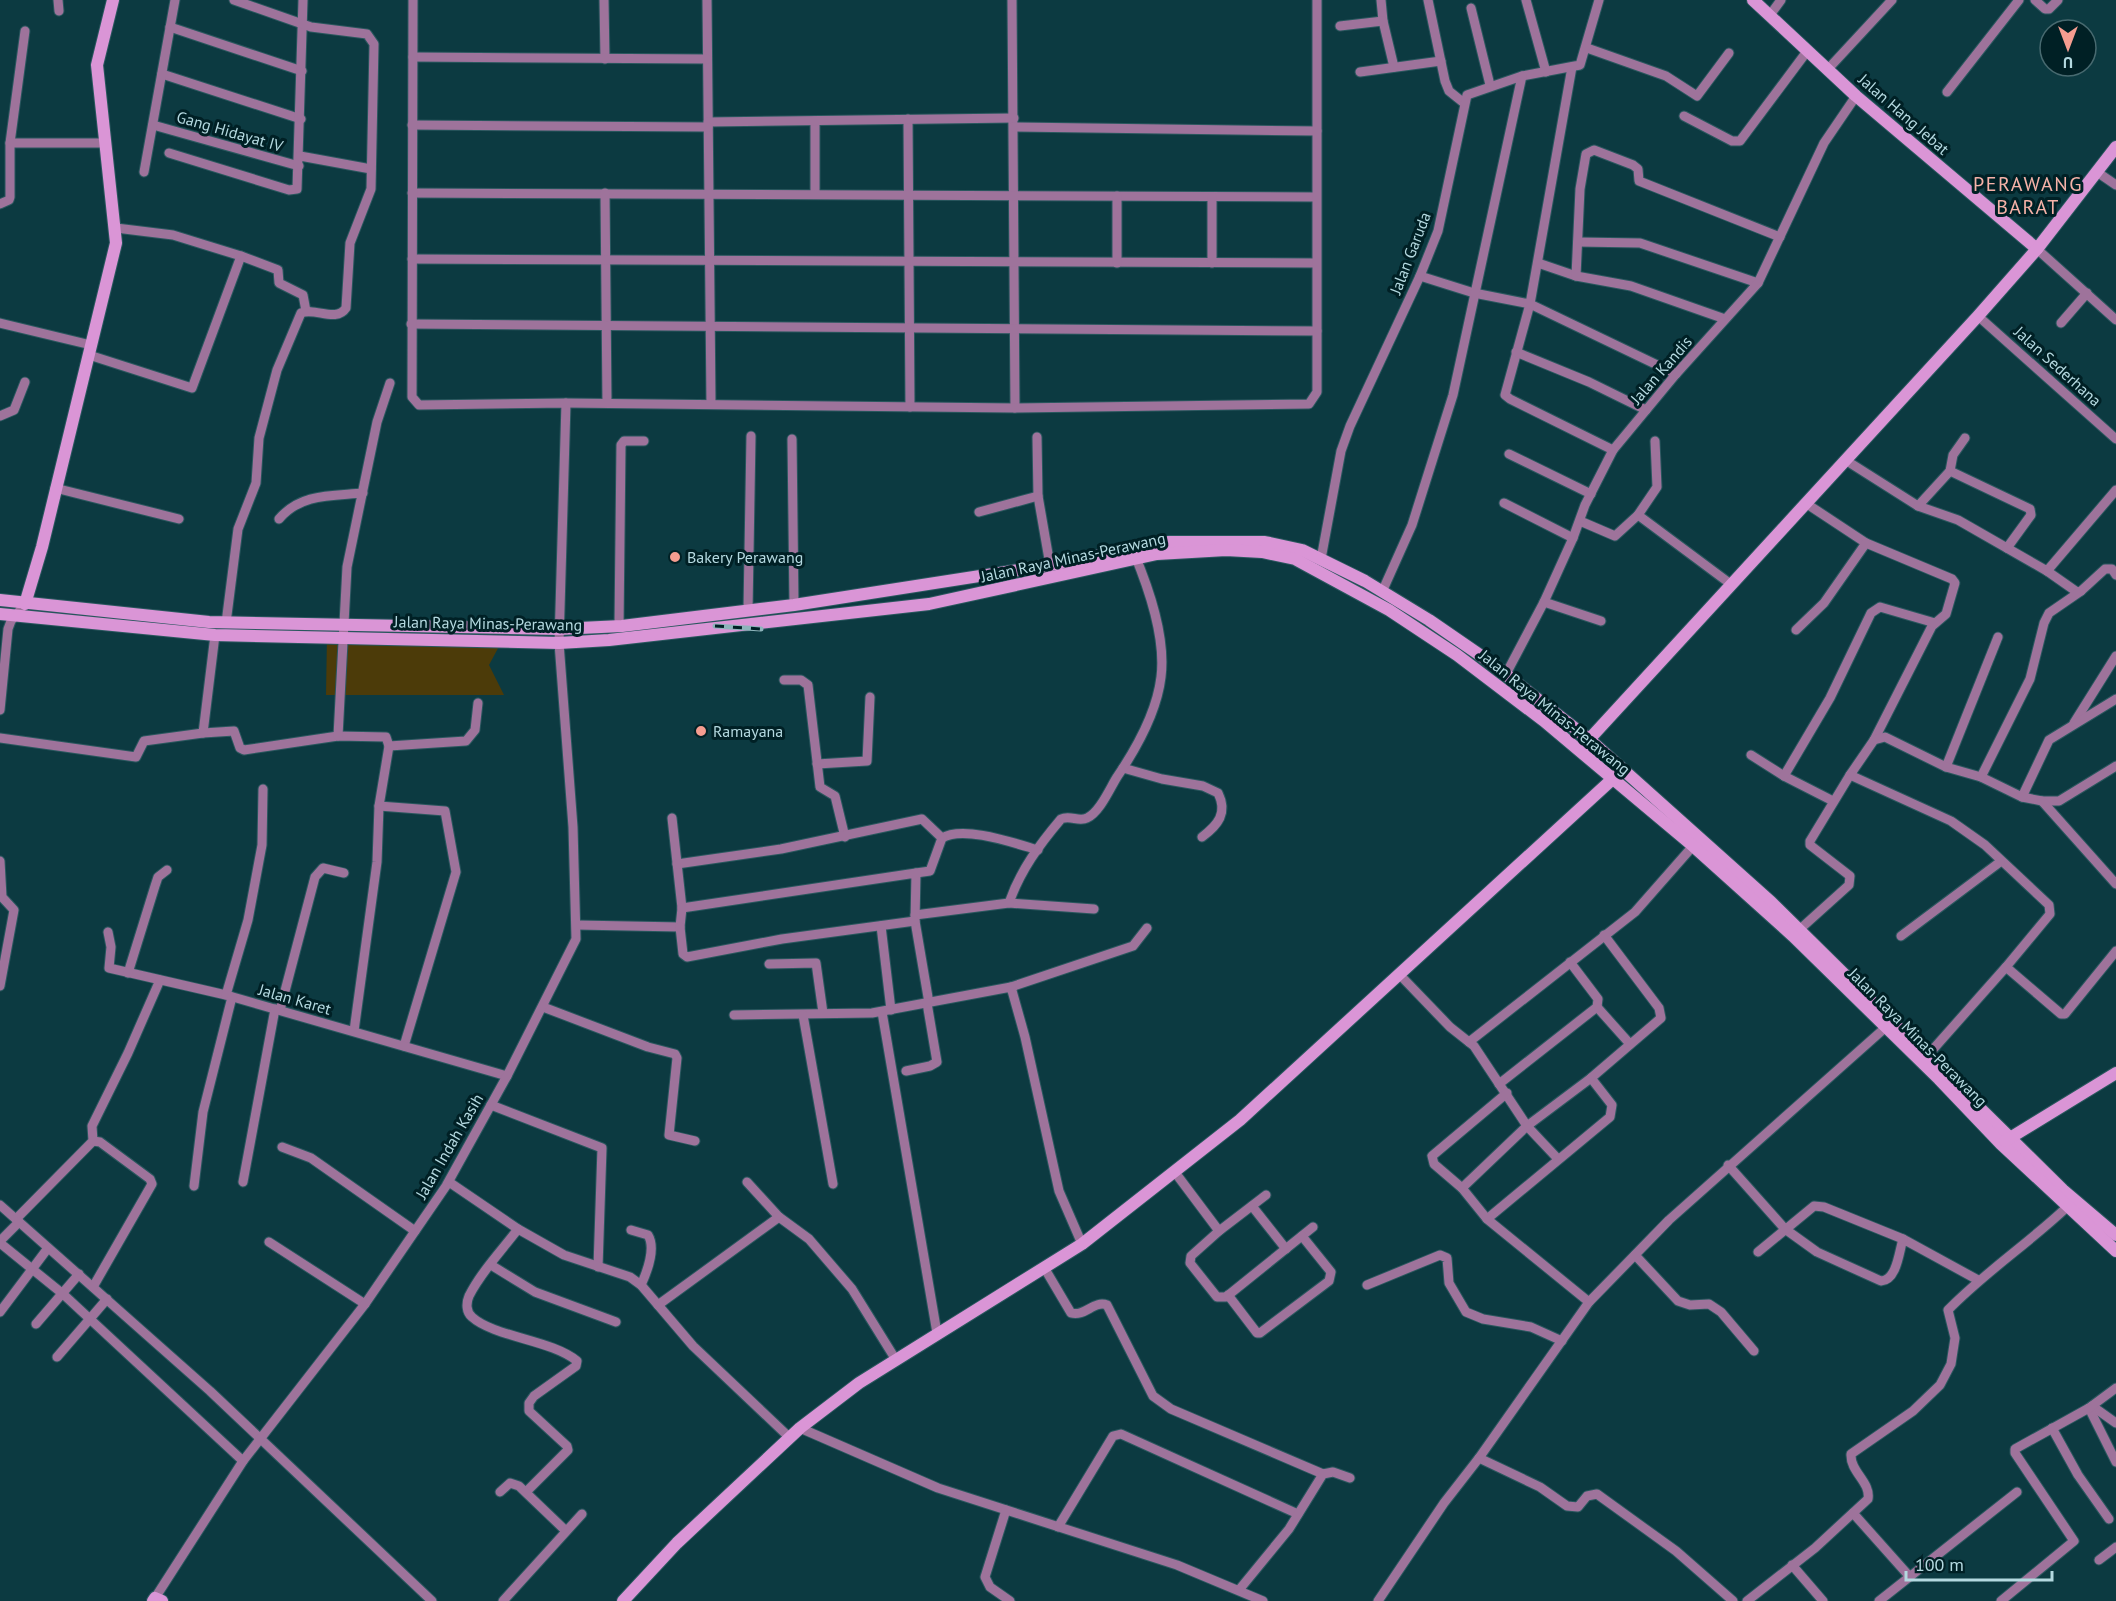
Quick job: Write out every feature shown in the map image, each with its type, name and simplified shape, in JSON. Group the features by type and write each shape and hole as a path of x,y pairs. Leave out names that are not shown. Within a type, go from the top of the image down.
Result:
{"main road":[{"path":"25,604 42,547 116,243 97,65 113,0"},
{"name":"Jalan Hang Jebat","path":"1753,0 1856,96 2037,249"},
{"path":"1579,750 1978,316 2037,249 2116,147"},
{"name":"Jalan Raya Minas-Perawang","path":"0,600 153,618 559,643 609,640 929,604 1134,553 1169,542 1244,541 1286,546 1321,558 1429,620 1506,674 1590,740 1799,930 1928,1055 2067,1207 2116,1251"},
{"name":"Jalan Raya Minas-Perawang","path":"0,614 215,635 559,629 618,626 794,605 1134,553 1226,550 1262,552 1295,559 1389,610 1457,656 1579,750 1693,846 1780,924 1886,1028 2006,1140 2116,1235"},
{"path":"623,1601 676,1543 800,1428 859,1383 1082,1244 1240,1120 1622,770"},
{"path":"2006,1140 2116,1073"}],"street":[{"path":"58,0 59,11"},
{"path":"144,172 175,0"},
{"path":"226,623 238,530 256,483 259,438 272,385 297,319 306,311 335,315 344,312 350,243 370,189 373,38 368,34 311,27 234,0"},
{"path":"169,153 293,190 298,186 303,0"},
{"path":"413,0 411,390 417,404 566,403 1015,408 1304,406 1312,401 1317,392 1317,0"},
{"path":"604,0 605,59"},
{"path":"706,0 711,404"},
{"path":"1012,0 1014,122 1012,262 1015,408"},
{"path":"1381,0 1383,21 1394,67"},
{"path":"1428,0 1449,91 1464,103 1467,95 1490,85 1522,76 1572,68 1580,64 1587,48 1599,0"},
{"path":"1526,0 1546,72"},
{"path":"1770,15 1781,0"},
{"path":"1828,69 1892,0"},
{"path":"1947,92 2019,0"},
{"path":"2035,0 2045,9 2049,9 2058,0"},
{"path":"1471,8 1490,85"},
{"path":"1340,26 1383,21"},
{"path":"170,27 302,71"},
{"path":"0,204 9,201 10,197 10,143 25,31"},
{"path":"1587,48 1666,76 1697,96 1729,53"},
{"path":"1684,116 1732,141 1740,141 1808,50"},
{"path":"413,57 707,59"},
{"path":"1360,72 1441,61"},
{"path":"1572,68 1530,304 1504,390 1507,397 1613,450"},
{"path":"162,74 301,119"},
{"path":"1383,592 1412,525 1453,395 1522,76"},
{"name":"Jalan Kandis","path":"1506,674 1544,602 1574,538 1591,494 1613,450 1676,374 1758,283 1824,143 1856,96"},
{"name":"Jalan Garuda","path":"1321,558 1341,451 1350,426 1420,276 1438,231 1464,103"},
{"path":"412,125 708,124 908,119 1317,131"},
{"path":"908,119 910,407"},
{"path":"815,121 815,194"},
{"name":"Gang Hidayat IV","path":"153,125 299,161 371,169"},
{"path":"10,143 104,143"},
{"path":"1576,276 1582,168 1586,154 1594,150 1636,167 1639,181 1780,237"},
{"path":"2097,172 2116,185"},
{"path":"412,193 1316,197"},
{"path":"605,194 607,404"},
{"path":"1117,196 1117,263"},
{"path":"1212,197 1212,263"},
{"path":"116,228 173,235 241,256 279,271 278,282 303,295 306,311"},
{"path":"1578,242 1640,243 1758,283"},
{"path":"2037,249 2116,320"},
{"path":"0,323 90,350 192,388 241,256"},
{"path":"412,259 1316,263"},
{"path":"1538,263 1576,276 1631,286 1725,319"},
{"path":"1420,276 1474,293 1530,304 1676,374"},
{"path":"2061,323 2087,293"},
{"name":"Jalan Sederhana","path":"1978,316 2116,439"},
{"path":"411,324 910,330 1317,331"},
{"path":"1516,352 1581,379 1646,410"},
{"path":"0,416 14,410 26,382"},
{"path":"338,736 347,567 376,422 390,383"},
{"name":"Jalan Indah Kasih","path":"157,1600 243,1461 365,1304 448,1182 507,1076 571,953 578,925 559,643 566,403"},
{"path":"748,610 751,436"},
{"path":"1037,436 1038,496 1050,565"},
{"path":"1918,506 1950,471 1953,455 1965,438"},
{"path":"792,439 794,605"},
{"path":"618,626 621,445 624,441 644,441"},
{"path":"1580,521 1615,536 1638,515 1657,487 1655,441"},
{"path":"1509,454 1591,494"},
{"path":"1847,461 1918,506 1958,520 2048,571 2077,592 2081,591"},
{"path":"1950,471 2030,509 2031,515 2007,548"},
{"path":"55,488 179,519"},
{"path":"2048,571 2116,490"},
{"path":"279,519 288,509 303,499 363,493"},
{"path":"979,512 1038,496"},
{"path":"1504,503 1574,538"},
{"path":"1799,930 1849,885 1850,876 1810,845 1810,841 1833,801 1874,740 1935,622 1946,614 1956,588 1952,579 1866,543 1807,504"},
{"path":"1638,515 1732,585"},
{"path":"1796,630 1824,603 1866,543"},
{"path":"1009,903 1016,881 1061,819 1067,817 1083,819 1092,815 1123,768 1149,718 1161,676 1162,658 1152,606 1134,553"},
{"path":"1981,777 2030,679 2044,623 2049,613 2081,591 2105,569 2112,569 2116,575"},
{"path":"1544,602 1601,621"},
{"path":"0,711 7,637 11,621 25,604"},
{"path":"1784,776 1830,698 1871,613 1880,608 1935,622"},
{"path":"204,733 215,635"},
{"path":"1946,767 1998,637"},
{"path":"2074,724 2116,656"},
{"path":"784,681 801,680 808,685 820,789 835,796 845,837"},
{"path":"817,764 867,761 870,697"},
{"path":"2022,797 2049,740 2116,699"},
{"path":"389,746 466,741 475,730 478,703"},
{"path":"0,738 136,757 144,741 204,733 234,731 240,748 244,750 338,736 380,735 386,737 389,746 379,806 377,862 354,1031"},
{"path":"1874,740 1885,737 1946,767 1981,777 2022,797 2042,801 2059,801 2116,766"},
{"path":"1750,755 1784,776 1833,801"},
{"path":"1123,768 1203,786 1218,793 1222,813 1217,824 1202,837"},
{"path":"1850,775 1951,821 1985,845 2000,862 2049,906 2050,911 2006,967 1928,1055"},
{"path":"194,1185 204,1112 248,920 262,845 263,789"},
{"path":"2042,801 2116,884"},
{"path":"379,806 445,811 456,862 456,872 404,1046"},
{"path":"672,818 681,908 680,927 683,954 687,957 782,939 880,926 1009,903 1094,909"},
{"path":"677,864 845,837 922,819 942,838"},
{"path":"681,908 929,872 942,838 950,833 996,838 1038,850"},
{"path":"1469,1042 1635,912 1693,846"},
{"path":"0,861 2,897 14,910 0,986"},
{"path":"1901,936 2000,862"},
{"path":"243,1182 277,1010 315,877 323,868 344,873"},
{"path":"128,973 158,877 167,870"},
{"path":"906,1071 930,1066 937,1062 915,918 916,873"},
{"path":"578,925 680,927"},
{"path":"880,926 886,1011 937,1334"},
{"path":"734,1015 803,1015 886,1011 1011,987 1133,946 1147,928"},
{"name":"Jalan Karet","path":"108,932 111,947 108,967 229,996 507,1076"},
{"path":"1462,1188 1527,1126 1591,1078 1660,1018 1661,1013 1604,935"},
{"path":"2006,967 2061,1014 2065,1014 2116,951"},
{"path":"1499,1084 1597,1007 1598,999 1570,962"},
{"path":"769,964 816,963 823,1014"},
{"path":"1400,974 1450,1027 1481,1054 1527,1126 1558,1159"},
{"path":"160,980 128,1053 92,1126 93,1141 0,1242 63,1293 243,1461"},
{"path":"1011,987 1025,1037 1059,1191 1082,1244"},
{"path":"543,1007 675,1054 677,1058 669,1136 695,1141"},
{"path":"1597,1007 1630,1044"},
{"path":"803,1015 833,1184"},
{"path":"1378,1601 1444,1503 1479,1458 1589,1302 1669,1220 1886,1028"},
{"path":"1487,1219 1605,1123 1612,1113 1612,1105 1591,1078"},
{"path":"1507,1093 1432,1156 1434,1164 1462,1188 1487,1219 1589,1302"},
{"path":"491,1105 602,1148 597,1267"},
{"path":"93,1141 109,1148 150,1179 152,1184 93,1287"},
{"path":"282,1147 311,1158 416,1231"},
{"path":"1728,1166 1785,1229 1817,1252 1881,1281 1892,1276 1903,1239"},
{"path":"1174,1171 1220,1231"},
{"path":"448,1182 518,1229 564,1255 630,1277 641,1285 693,1346 789,1437"},
{"path":"747,1182 779,1217 809,1239 852,1289 896,1360"},
{"path":"1266,1195 1191,1256 1190,1263 1217,1297 1228,1295 1312,1227"},
{"path":"0,1205 210,1391 432,1601"},
{"path":"1252,1206 1286,1249"},
{"path":"1758,1252 1810,1207 1820,1206 1903,1239 1978,1280"},
{"path":"1746,1601 1792,1565 1868,1499 1869,1490 1850,1461 1851,1455 1854,1449 1913,1411 1940,1385 1951,1364 1955,1338 1948,1310 1978,1280 2037,1235 2067,1207"},
{"path":"658,1305 779,1217"},
{"path":"518,1229 470,1295 467,1310 470,1316 484,1324 539,1343 577,1361 576,1366 534,1396 529,1403 529,1411 567,1446 568,1450 527,1491"},
{"path":"631,1230 648,1235 651,1239 648,1270 641,1285"},
{"path":"1228,1295 1257,1333 1260,1333 1329,1281 1331,1272 1302,1236"},
{"path":"269,1242 365,1304"},
{"path":"0,1312 48,1248"},
{"path":"1367,1285 1440,1254 1447,1258 1449,1283 1466,1312 1483,1319 1531,1327 1562,1341"},
{"path":"1635,1255 1678,1301 1690,1305 1709,1304 1721,1312 1754,1351"},
{"path":"491,1265 536,1292 616,1322"},
{"path":"1045,1269 1071,1313 1081,1314 1099,1304 1107,1305 1153,1396 1162,1403 1171,1409 1323,1474 1333,1472 1350,1478"},
{"path":"36,1324 79,1274"},
{"path":"57,1357 107,1299"},
{"path":"2001,1601 2074,1543 2014,1452 2015,1449 2091,1407 2116,1388"},
{"path":"2091,1407 2116,1423"},
{"path":"2091,1407 2116,1462"},
{"path":"800,1428 938,1488 1177,1564 1263,1601"},
{"path":"2052,1428 2078,1475 2109,1518"},
{"path":"1058,1527 1113,1436 1121,1434 1298,1514"},
{"path":"1479,1458 1540,1487 1567,1506 1578,1507 1587,1496 1597,1494 1676,1551 1733,1601"},
{"path":"1239,1590 1298,1514 1323,1474"},
{"path":"500,1492 512,1483 527,1491 566,1531"},
{"path":"1879,1601 2017,1492"},
{"path":"1006,1510 985,1577 990,1587 1010,1601"},
{"path":"1853,1513 1910,1577"},
{"path":"503,1601 582,1514"},
{"path":"2099,1560 2116,1547"},
{"path":"1792,1565 1823,1601"}],"shaded area":[{"path":"327,634 503,639 489,665 504,695 326,695"}],"railway":[{"path":"715,626 761,629"}],"place":[{"name":"Bakery Perawang","path":"675,557"},
{"name":"Ramayana","path":"701,731"}],"district":[{"name":"PERAWANG BARAT","path":"2028,196"}]}
